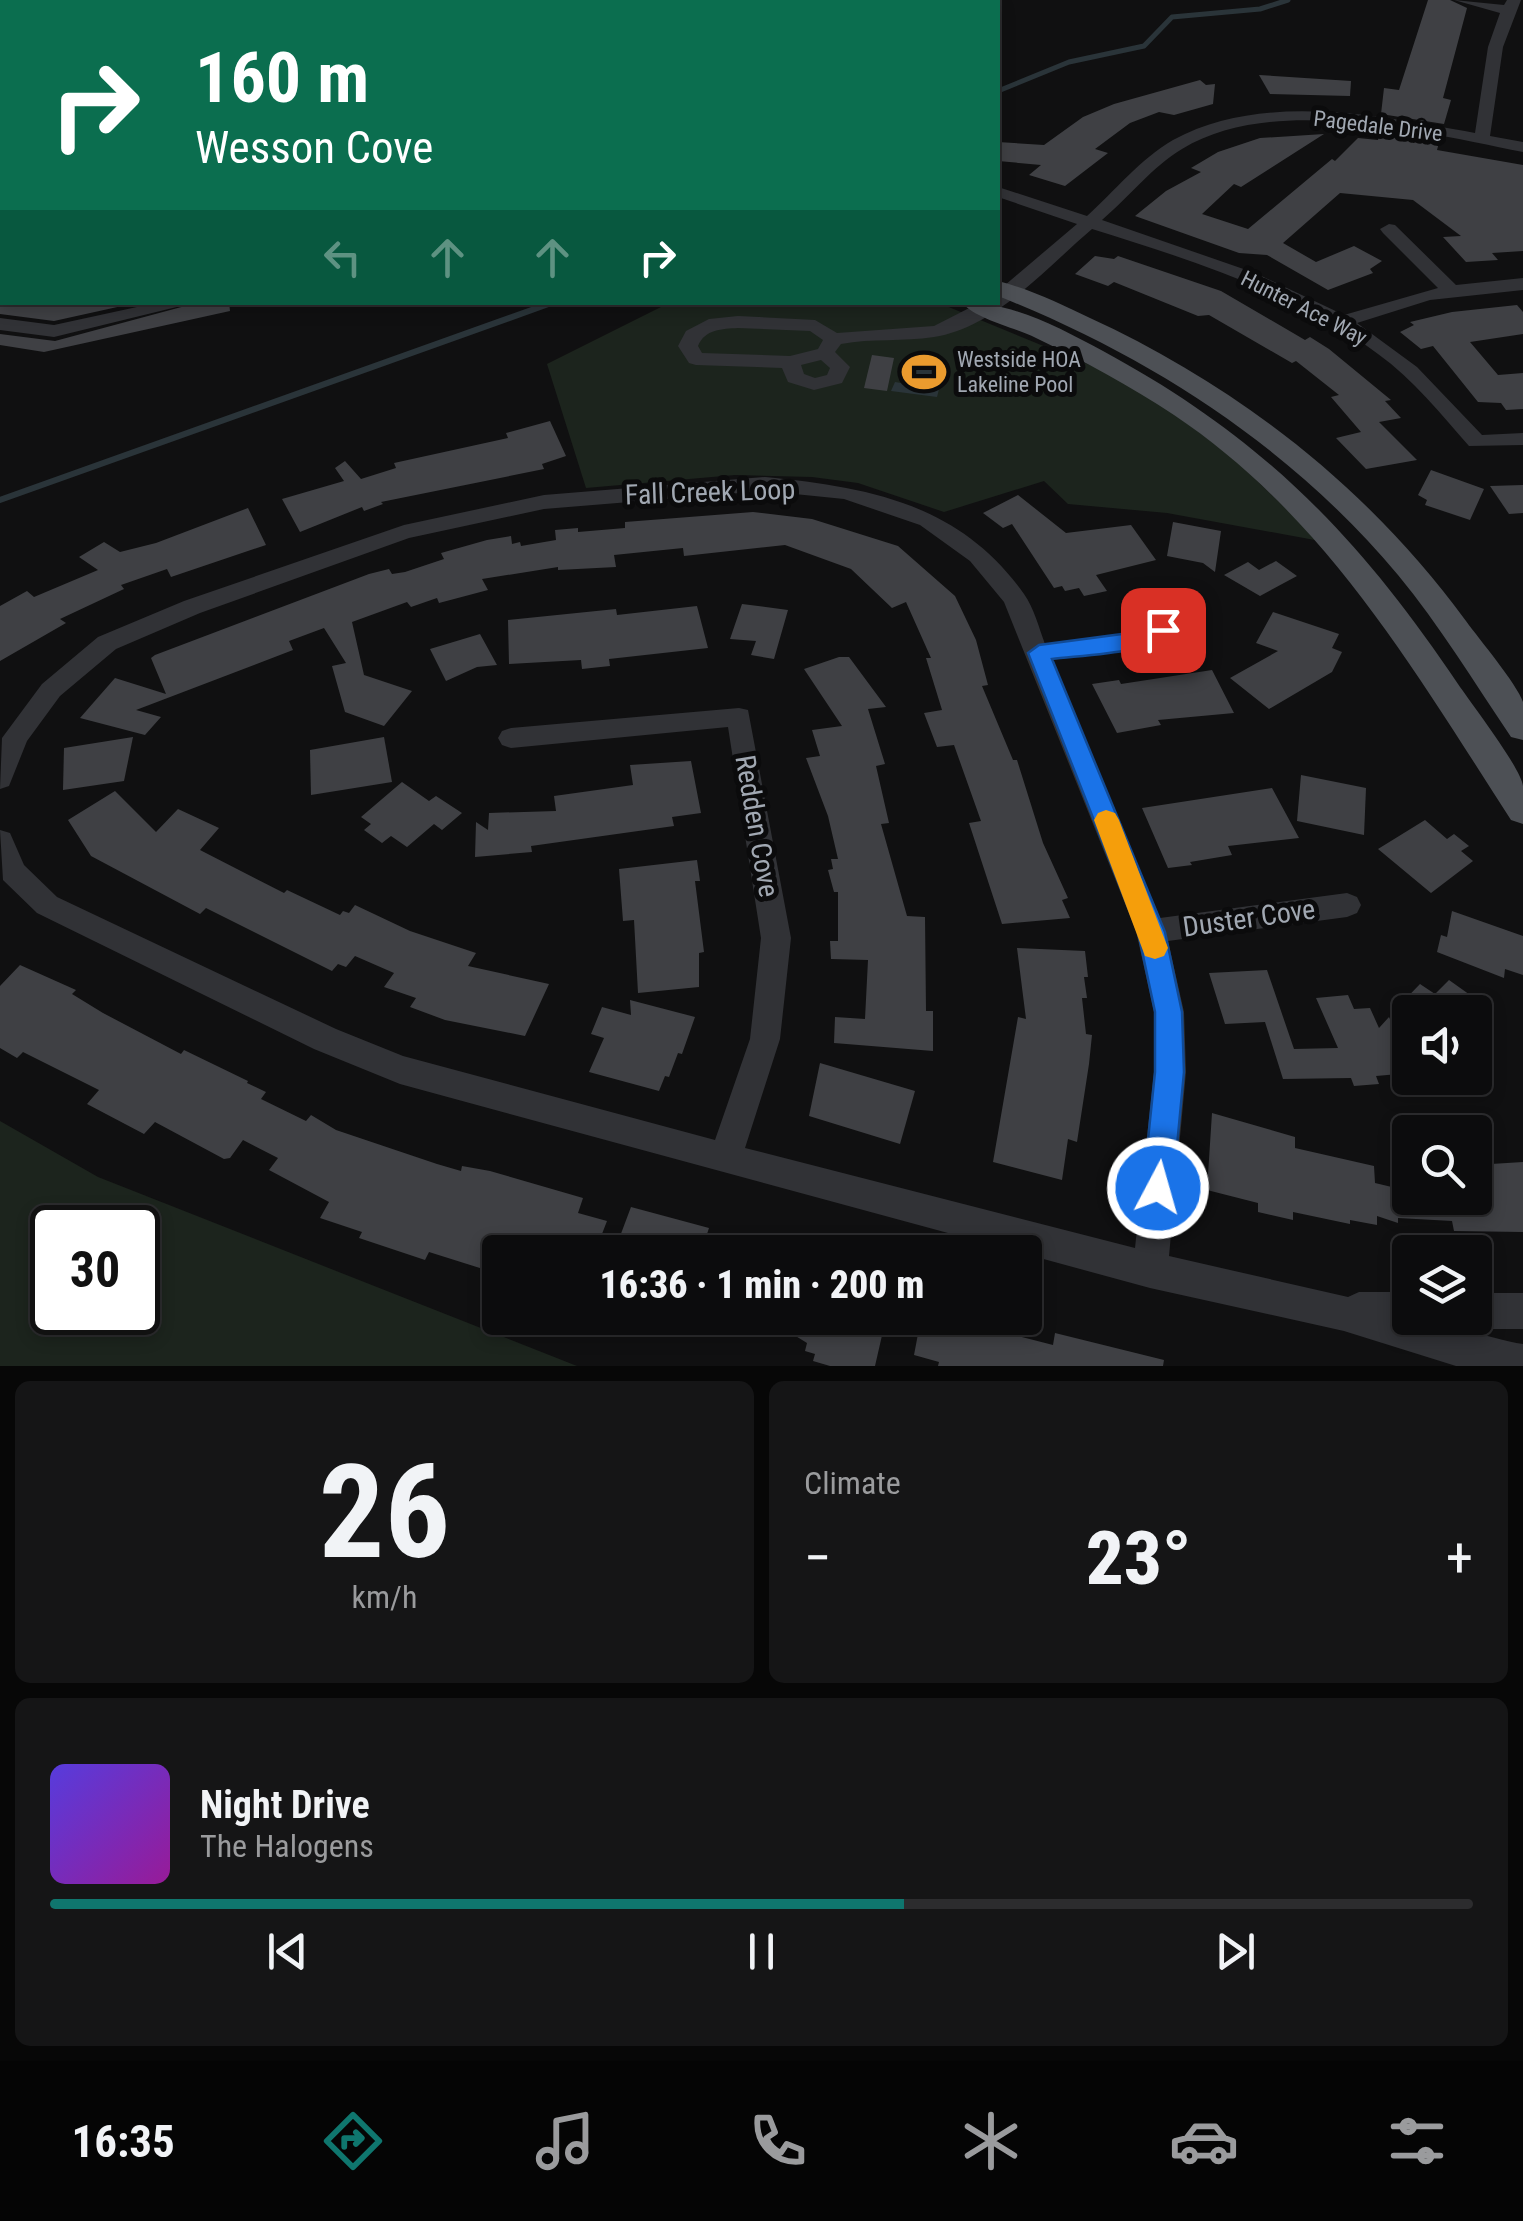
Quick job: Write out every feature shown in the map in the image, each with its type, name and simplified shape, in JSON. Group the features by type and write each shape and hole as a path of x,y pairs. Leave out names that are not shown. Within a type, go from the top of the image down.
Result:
{"main road":[{"path":"1000,301 1148,357 1207,392 1303,462 1394,551 1436,603 1523,728"},
{"path":"1000,302 1177,406 1262,469 1360,570 1523,810"}],"street":[{"path":"1461,0 1511,5 1482,140"},
{"name":"Pagedale Drive","path":"1000,292 1087,224 1164,154 1182,141 1221,127 1312,117 1356,120 1523,147"},
{"name":"Hunter Ace Way","path":"1000,193 1259,281 1384,349 1431,389 1476,442 1523,439"},
{"path":"1390,229 1449,288"},
{"path":"1341,323 1398,300 1449,288 1523,284"},
{"path":"0,324 54,331 174,305"},
{"name":"Pagedale Drive","path":"830,346 851,335 948,332 984,305"},
{"path":"738,322 815,326 830,346 840,367 834,378 814,384 795,378 790,362 696,359 688,346 693,334 710,325 738,322"},
{"name":"Fall Creek Loop","path":"0,779 16,738 50,690 108,644 192,607 404,532 544,502 765,484 847,492 928,520 978,556 1015,599 1152,932 1168,1012 1170,1072 1150,1271"},
{"path":"1039,653 1141,640 1185,621"},
{"name":"Redden Cove","path":"511,738 738,717 776,938 764,1039 726,1156"},
{"path":"0,841 13,872 47,905 324,1040 400,1070 1150,1271 1330,1309 1481,1357 1523,1362"},
{"name":"Duster Cove","path":"1152,932 1347,905"},
{"path":"1330,1309 1392,1310"},
{"path":"1492,1311 1523,1311"}],"shaded area":[{"path":"665,305 944,305 1107,372 1173,413 1231,456 1320,541 1167,513 1068,504 1044,481 944,512 858,483 812,477 735,475 586,488 547,364"},
{"name":"Westside HOA Lakeline Pool","path":"908,357 946,362 937,397 891,391 895,382 901,383"},
{"path":"0,1121 98,1177 482,1329 482,1335 498,1335 577,1366 0,1366"}],"building":[{"path":"1428,0 1450,0 1467,8 1443,98 1451,100 1444,124 1381,114 1384,88 1399,90"},
{"path":"1259,75 1351,81 1350,96 1270,94"},
{"path":"1200,80 1206,85 1215,84 1213,104 1174,115 1159,112 1130,123 1095,149 1108,153 1065,186 1029,175 1041,165 1000,161 1000,142 1044,145 1083,117 1114,104"},
{"path":"1380,130 1440,139 1437,150 1523,165 1523,251 1492,253 1498,260 1466,262 1443,237 1461,236 1413,200 1340,193 1283,243 1316,262 1354,246 1382,261 1370,269 1373,273 1328,290 1267,255 1239,253 1135,216 1166,191 1201,172 1191,168 1218,152 1260,138 1324,134 1241,187 1234,184 1202,214 1248,229 1332,159 1335,161 1358,138 1378,140"},
{"path":"1095,256 1118,256 1221,291 1305,340 1310,337 1329,349 1391,400 1385,401 1401,418 1379,422 1417,460 1366,469 1336,438 1361,432 1331,397 1339,395 1296,361 1292,363 1209,315 1198,316 1114,282 1108,286 1075,274"},
{"path":"0,305 126,305 54,321 0,314"},
{"path":"189,305 229,305 230,311 44,352 0,345 0,334 55,341"},
{"path":"1517,305 1523,312 1523,334 1470,342 1498,375 1523,373 1523,409 1506,410 1501,403 1478,402 1433,346 1421,349 1400,332 1414,325 1410,322 1452,312"},
{"path":"872,355 894,358 887,391 864,388"},
{"path":"550,421 566,456 542,464 544,469 381,502 300,532 282,499 344,481 335,468 345,461 361,479 396,468 394,463 508,438 506,433"},
{"path":"1431,470 1484,489 1470,520 1425,505 1427,500 1418,495"},
{"path":"1523,485 1523,513 1509,514 1490,486"},
{"path":"1018,495 1066,533 1131,525 1156,560 1096,575 1107,591 1084,596 1079,588 1054,588 1012,524 1003,528 983,513"},
{"path":"248,508 266,545 171,577 167,569 121,585 124,589 60,619 66,623 0,661 0,606 27,591 34,597 98,570 79,557 104,542 120,552 156,543"},
{"path":"753,512 812,519 898,546 955,596 976,640 988,685 982,686 1013,760 1017,760 1043,843 1068,898 1062,900 1070,918 1002,924 969,823 981,821 954,745 937,747 924,713 942,710 926,658 931,658 906,602 892,608 851,569 785,545 684,556 683,548 614,555 616,567 558,567 482,579 488,590 439,603 437,598 411,607 407,602 352,622 364,675 412,691 384,726 345,712 332,666 346,663 324,628 289,641 293,650 136,710 161,717 145,735 80,718 115,678 166,694 151,658 155,655 369,574 389,569 392,574 405,572 444,559 441,553 511,536 512,544 520,542 521,546 556,540 555,530 625,528 625,522"},
{"path":"1173,522 1221,531 1215,572 1203,563 1167,556"},
{"path":"1276,561 1297,576 1260,596 1224,575 1248,562 1259,570"},
{"path":"742,604 788,610 774,659 751,655 756,641 730,639"},
{"path":"697,606 708,648 609,659 610,666 582,669 581,660 509,664 508,620 616,609 617,615"},
{"path":"1273,612 1339,634 1332,648 1342,652 1332,672 1269,709 1230,678 1278,651 1256,643"},
{"path":"480,634 497,665 477,667 446,681 430,649"},
{"path":"849,657 886,707 868,709 885,764 876,766 889,823 881,824 907,916 925,917 926,1011 933,1011 933,1051 834,1043 835,1017 865,1019 868,960 831,959 830,941 838,941 838,892 834,892 828,870 833,869 831,859 838,859 828,816 806,758 820,756 812,730 842,726 804,669"},
{"path":"1212,670 1234,713 1158,720 1161,725 1117,733 1092,684 1119,680 1121,684"},
{"path":"133,737 124,781 63,790 64,748"},
{"path":"384,737 392,782 311,795 310,750"},
{"path":"691,761 701,813 672,817 674,826 531,846 532,852 475,857 476,822 488,830 489,813 556,811 554,796 633,785 630,765"},
{"path":"1301,775 1366,788 1364,835 1297,821"},
{"path":"402,782 429,801 436,796 462,813 442,830 434,824 407,847 391,836 382,843 364,830 371,824 361,817"},
{"path":"1272,788 1299,838 1228,846 1232,855 1190,862 1192,865 1168,868 1142,808"},
{"path":"115,791 156,832 178,809 219,828 200,850 284,893 287,890 340,915 343,911 349,913 355,905 410,931 476,953 468,966 549,984 525,1036 445,1020 410,1007 416,998 384,987 394,973 355,956 346,967 338,964 332,971 206,908 200,914 91,856 68,820"},
{"path":"1425,820 1447,839 1454,834 1469,846 1461,851 1473,861 1431,893 1378,849"},
{"path":"697,860 700,881 695,881 704,952 699,953 699,987 638,993 634,920 623,921 619,869"},
{"path":"1452,911 1523,936 1523,975 1505,969 1504,978 1437,952 1441,935 1447,937"},
{"path":"1017,948 1085,951 1087,998 1082,998 1086,1034 1092,1035 1077,1142 1068,1139 1062,1180 993,1162 1018,1017 1026,1019"},
{"path":"20,965 76,990 72,994 181,1054 184,1050 248,1081 266,1092 261,1099 306,1121 311,1115 336,1130 437,1164 461,1171 462,1166 490,1171 583,1198 578,1213 607,1221 602,1235 482,1235 482,1269 429,1252 425,1260 359,1238 362,1232 320,1218 329,1202 269,1170 278,1158 243,1140 230,1158 224,1159 155,1122 144,1134 87,1104 99,1090 23,1052 17,1058 0,1048 0,986"},
{"path":"1267,970 1294,1049 1338,1048 1316,998 1348,995 1354,1009 1370,1008 1379,1028 1389,1017 1392,1075 1376,1076 1379,1084 1354,1086 1351,1078 1283,1079 1265,1022 1225,1024 1209,973"},
{"path":"1449,980 1470,995 1409,995 1420,984 1435,994"},
{"path":"630,1000 695,1017 682,1054 678,1053 659,1091 589,1072 604,1038 591,1034 602,1007 631,1015"},
{"path":"820,1063 915,1091 900,1144 809,1116"},
{"path":"1212,1113 1295,1137 1295,1148 1374,1166 1375,1183 1392,1187 1392,1215 1492,1215 1492,1164 1523,1162 1523,1232 1454,1231 1452,1221 1398,1218 1398,1223 1377,1216 1377,1225 1350,1220 1350,1224 1293,1212 1293,1220 1258,1212 1258,1203 1207,1190"},
{"path":"631,1207 709,1228 707,1235 620,1235"},
{"path":"1055,1333 1164,1360 1163,1366 938,1366 939,1362 914,1355 918,1335 1014,1335 1053,1345"},
{"path":"794,1335 882,1335 875,1366 830,1366 813,1361 815,1354 805,1351 807,1343"}],"waterway":[{"path":"1000,90 1069,62 1144,46 1172,17 1260,9 1288,0"},
{"path":"0,500 546,305"}],"slow traffic":[{"path":"1106,820 1155,948"}],"place":[{"name":"Westside HOA Lakeline Pool","path":"924,372"}],"route":[{"path":"1158,1188 1170,1072 1168,1012 1152,932 1039,653 1141,640 1163,630"}]}
